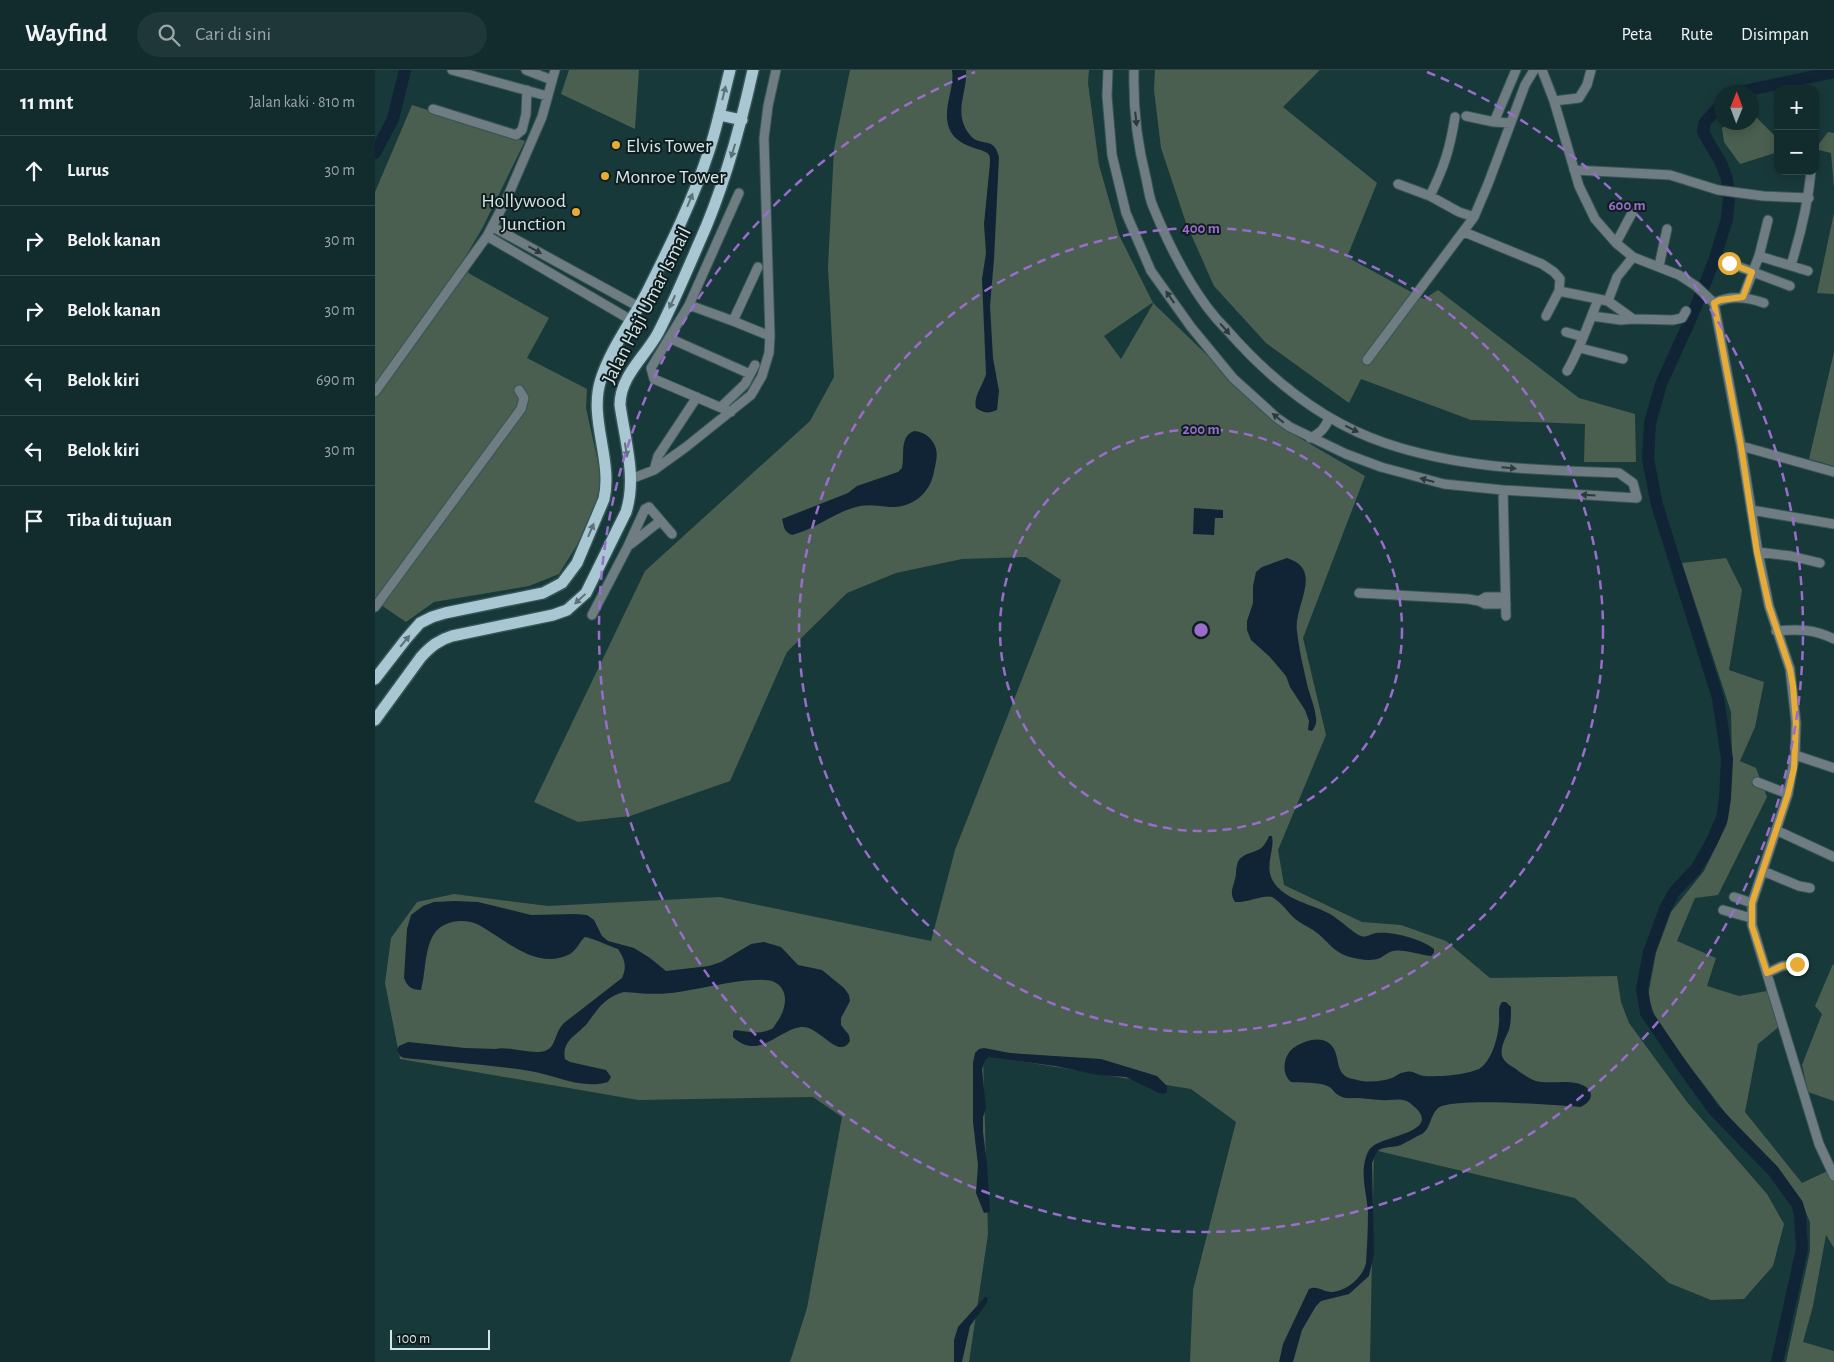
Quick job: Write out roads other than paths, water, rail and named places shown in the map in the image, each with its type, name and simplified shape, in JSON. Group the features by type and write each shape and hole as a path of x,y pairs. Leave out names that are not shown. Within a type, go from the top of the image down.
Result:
{"main road":[{"name":"Jalan Haji Umar Ismail","path":"375,679 421,623 445,612 543,593 562,583 577,563 604,499 606,480 597,404 601,380 689,205 709,150 730,70"},
{"name":"Jalan Haji Umar Ismail","path":"375,720 421,657 440,640 553,615 567,610 586,593 626,512 630,499 631,479 619,405 620,397 630,373 657,334 700,242 723,185 742,120 753,70"},
{"path":"719,115 742,120"}],"street":[{"path":"452,70 547,96"},
{"path":"433,109 517,135 522,130 526,114 524,89 530,70 552,80"},
{"path":"375,392 493,227 542,117 555,70"},
{"path":"631,479 654,470 731,412 751,395 762,376 769,353 771,336 764,138 768,106 776,70"},
{"path":"1107,70 1107,96 1112,155 1126,213 1151,270 1191,327 1233,378 1277,418 1310,438 1346,454 1381,467 1435,482 1503,490 1637,498 1633,483 1619,474 1506,468 1447,460 1385,443 1329,418 1287,388 1247,352 1207,308 1178,260 1151,203 1139,153 1133,97 1134,70"},
{"path":"1367,360 1464,232 1488,184 1516,70"},
{"path":"1503,122 1533,70"},
{"path":"1542,70 1554,102 1574,170 1587,205 1595,219 1616,243 1633,257 1679,274 1696,286 1713,302 1741,446 1757,552 1769,606 1790,669 1796,723 1795,755 1788,794 1752,903 1752,926 1816,1136 1834,1176"},
{"path":"1554,102 1579,98 1587,85 1591,70"},
{"path":"1466,116 1503,122"},
{"path":"1430,196 1445,166 1455,117"},
{"path":"1574,170 1670,175 1718,190 1763,196 1809,198"},
{"path":"1791,265 1805,219 1811,175"},
{"path":"1398,184 1430,196 1459,212 1472,216"},
{"path":"731,412 654,379 651,366 689,305 739,194"},
{"path":"1616,243 1632,213"},
{"path":"1743,297 1759,256 1767,220"},
{"path":"493,227 639,307"},
{"path":"1659,266 1667,229"},
{"path":"1464,232 1542,264 1560,279 1559,291 1545,316"},
{"path":"487,236 631,320"},
{"path":"1759,256 1808,271"},
{"path":"1609,301 1617,277 1633,257"},
{"path":"1729,263 1790,286"},
{"path":"733,321 758,267"},
{"path":"588,294 594,282"},
{"path":"1559,291 1609,301 1633,319"},
{"path":"1713,302 1743,297 1763,303"},
{"path":"1567,372 1580,348 1598,300"},
{"path":"689,305 771,336"},
{"path":"1592,316 1621,320 1673,320 1682,318 1686,311"},
{"path":"1566,332 1583,337"},
{"path":"669,338 752,369 745,384 721,407"},
{"path":"1580,348 1623,359"},
{"path":"375,607 521,409 523,398 519,390"},
{"path":"654,470 658,456 697,397"},
{"path":"1310,438 1319,434 1326,427 1329,418"},
{"path":"1741,446 1834,472"},
{"path":"1503,490 1506,616"},
{"path":"592,615 629,546 645,509 649,508 672,534"},
{"path":"1751,510 1834,524"},
{"path":"626,512 640,518"},
{"path":"629,546 660,521"},
{"path":"1757,552 1791,556 1819,563"},
{"path":"1359,593 1479,601 1486,597 1505,600"},
{"path":"1776,630 1807,630 1833,637"},
{"path":"1795,755 1834,768"},
{"path":"1757,782 1788,794"},
{"path":"1776,830 1834,857"},
{"path":"1763,871 1799,886 1810,888"},
{"path":"1734,896 1752,903"},
{"path":"1723,910 1751,918"},
{"path":"1767,973 1782,966 1797,964"}],"water":[{"path":"952,70 966,70 961,111 965,127 974,139 994,146 999,157 990,306 993,358 999,391 997,410 989,412 976,408 975,404 986,374 982,279 986,253 984,224 990,159 987,153 958,140 949,128 947,113 952,84"},
{"path":"914,431 921,432 929,438 935,446 937,453 931,483 923,494 912,503 898,507 871,505 851,508 801,532 792,535 786,531 782,519 848,493 857,486 898,472 902,468 903,463 904,442 906,437"},
{"path":"1194,508 1223,510 1223,518 1215,518 1214,535 1193,534"},
{"path":"1287,558 1298,564 1304,571 1306,580 1297,621 1297,631 1303,667 1316,720 1312,731 1308,730 1309,721 1305,710 1290,687 1286,676 1270,657 1251,640 1247,630 1247,621 1253,603 1253,586 1256,572 1262,567"},
{"path":"1269,836 1272,836 1273,841 1270,875 1284,893 1323,910 1361,936 1365,937 1376,933 1398,935 1429,945 1434,949 1434,953 1431,956 1398,951 1373,960 1350,957 1334,949 1313,930 1296,920 1272,897 1235,902 1232,890 1239,860 1246,854 1260,849"},
{"path":"434,902 478,902 531,915 587,915 594,920 602,936 608,941 634,948 666,971 709,966 721,962 751,944 764,942 781,947 798,965 822,970 844,988 849,995 850,1001 841,1018 841,1025 849,1035 850,1041 845,1046 840,1047 834,1045 815,1031 801,1027 759,1045 742,1044 733,1037 733,1032 735,1030 757,1032 771,1030 783,1012 785,1000 782,989 778,984 772,981 750,980 664,994 624,992 613,996 572,1037 566,1046 565,1052 565,1059 570,1062 606,1070 611,1077 608,1082 598,1084 578,1083 514,1069 404,1058 400,1056 397,1050 399,1046 408,1042 465,1048 502,1048 533,1052 546,1050 553,1045 559,1029 564,1023 622,978 624,974 625,963 618,949 592,939 585,937 570,954 546,959 522,951 479,925 461,921 449,923 438,929 434,934 427,954 421,990 412,988 404,978 407,929 411,915 423,906"},
{"path":"1506,1002 1511,1007 1510,1027 1502,1049 1504,1060 1536,1081 1580,1084 1591,1093 1590,1099 1580,1107 1483,1102 1447,1105 1435,1111 1422,1134 1398,1146 1379,1150 1372,1163 1374,1254 1369,1276 1349,1294 1321,1301 1302,1330 1293,1362 1279,1362 1283,1344 1309,1289 1338,1291 1349,1286 1362,1273 1366,1263 1368,1232 1364,1164 1368,1151 1379,1143 1418,1127 1422,1120 1420,1113 1405,1100 1345,1098 1325,1085 1291,1082 1285,1074 1285,1063 1288,1054 1295,1047 1306,1041 1324,1041 1333,1048 1342,1073 1350,1078 1363,1081 1383,1080 1408,1072 1430,1076 1472,1072 1487,1062 1492,1052 1497,1034 1500,1004"},
{"path":"984,1048 1010,1053 1101,1059 1157,1076 1167,1086 1167,1091 1165,1094 1159,1093 1126,1077 1098,1075 1055,1066 989,1057 985,1060 982,1069 986,1108 983,1117 983,1132 990,1212 984,1213 976,1193 978,1165 973,1122 973,1063 975,1053 979,1049"},
{"path":"985,1297 988,1298 987,1303 970,1326 962,1362 954,1362 954,1340 958,1327"}],"waterway":[{"path":"375,153 393,119 405,70"},
{"path":"1759,88 1834,72"},
{"path":"1714,112 1705,122 1703,131 1722,165 1727,179 1729,198 1727,219 1714,261 1692,316 1661,384 1650,423 1648,459 1657,505 1718,698 1727,759 1725,798 1722,818 1711,843 1696,869 1674,892 1665,909 1649,952 1642,989 1646,1013 1682,1066 1713,1109 1774,1172 1797,1204 1800,1214 1802,1249 1777,1362"}],"place":[{"name":"Elvis Tower","path":"616,145"},
{"name":"Monroe Tower","path":"605,176"},
{"name":"Hollywood Junction","path":"576,212"}]}
